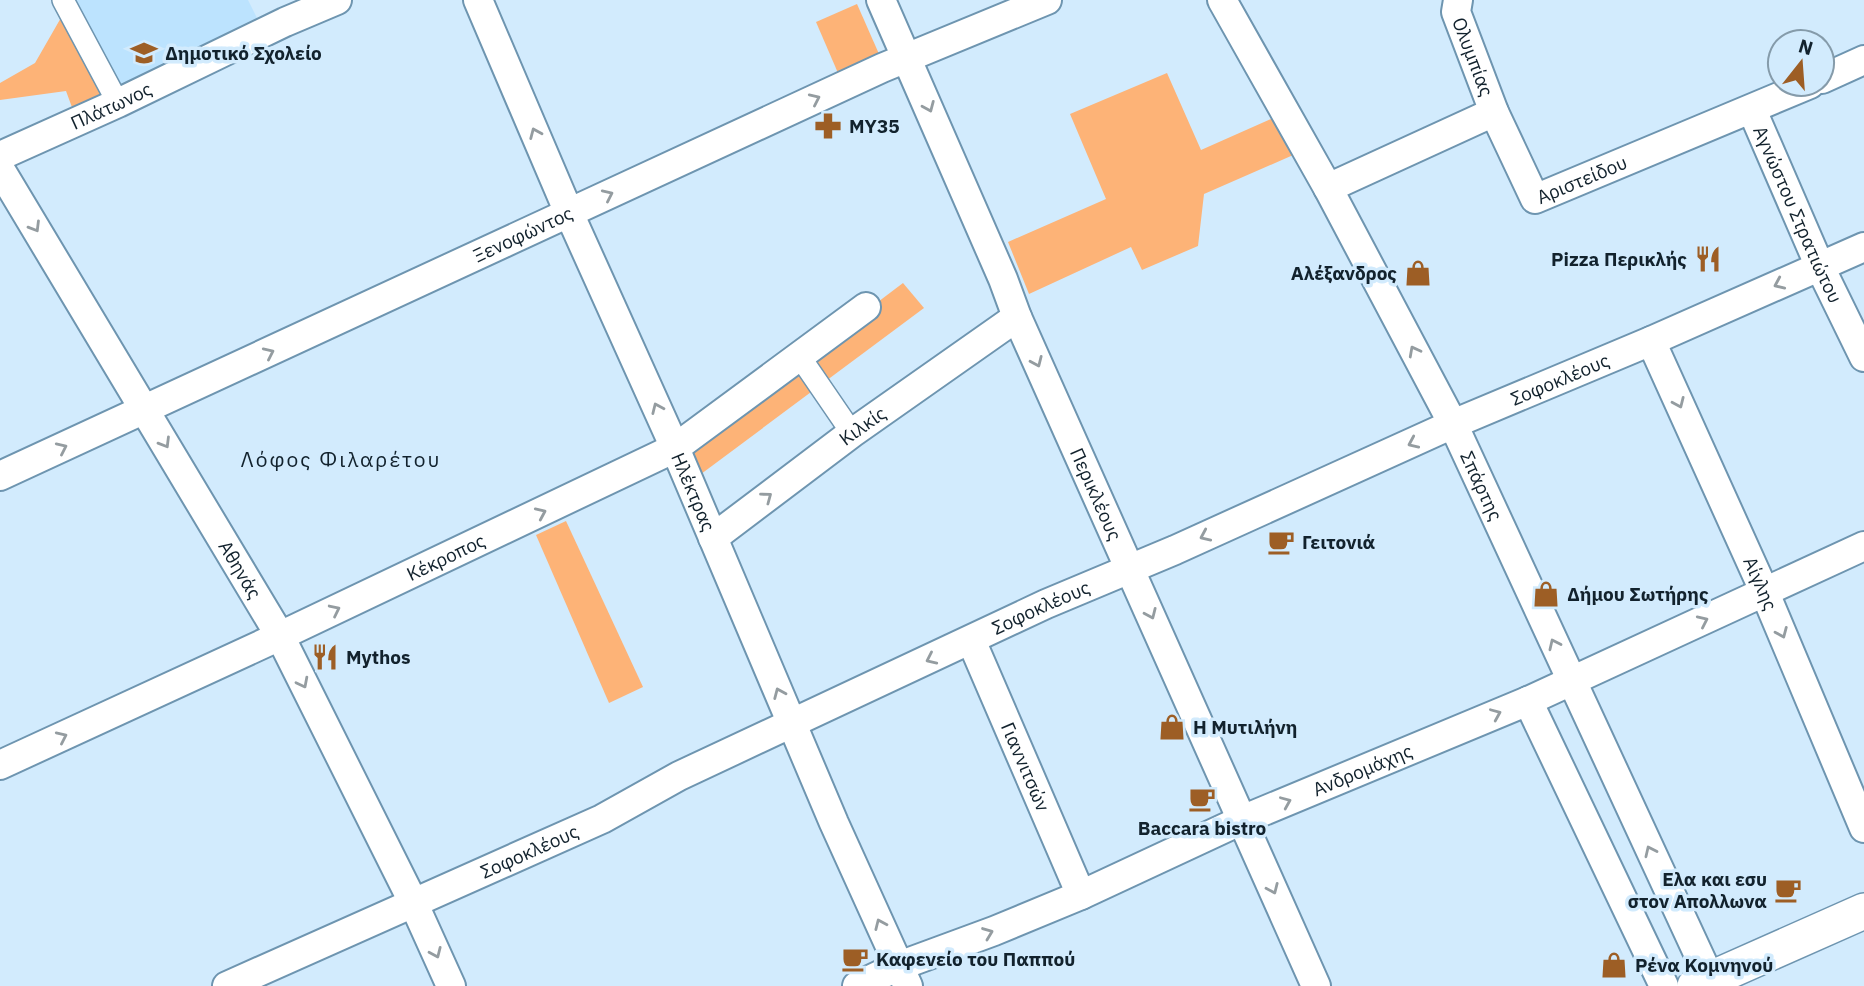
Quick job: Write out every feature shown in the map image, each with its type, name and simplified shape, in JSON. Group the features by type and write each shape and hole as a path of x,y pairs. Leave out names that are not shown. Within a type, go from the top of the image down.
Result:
{"street":[{"path":"63,0 118,103"},
{"name":"Πλάτωνος","path":"0,156 337,0"},
{"name":"Ηλέκτρας","path":"478,0 903,976"},
{"name":"Περικλέους","path":"881,0 908,57 1017,317 1316,986"},
{"name":"Ξενοφώντος","path":"0,477 908,57 1047,0"},
{"name":"Σπάρτης","path":"1222,0 1328,188 1453,424 1706,984"},
{"name":"Ολυμπίας","path":"1458,0 1456,12 1494,112"},
{"path":"1836,73 1864,60"},
{"name":"Αριστείδου","path":"1494,112 1535,200 1779,98"},
{"name":"Αγνώστου Στρατιώτου","path":"1752,110 1820,267 1864,357"},
{"path":"1328,188 1494,112"},
{"name":"Αθηνάς","path":"0,169 280,636 414,902 451,986"},
{"name":"Σοφοκλέους","path":"227,986 602,818 679,776 1130,568 1453,424 1864,247"},
{"name":"Κέκροπος","path":"0,765 280,636 675,448 866,307"},
{"name":"Κιλκίς","path":"713,538 852,433 1017,317"},
{"name":"Αίγλης","path":"1651,341 1765,593 1864,828"},
{"path":"800,357 852,433"},
{"name":"Ανδρομάχης","path":"857,986 903,976 994,931 1081,895 1242,820 1528,701 1864,546"},
{"name":"Γιαννιτσών","path":"971,640 1081,895"},
{"path":"1528,701 1664,986"},
{"path":"1706,984 1864,911"}],"shaded area":[{"name":"Δημοτικό Σχολείο","path":"74,0 248,0 258,20 116,87"},
{"path":"857,4 879,54 838,73 816,22"},
{"path":"62,16 102,98 73,110 66,91 0,100 0,83 35,63"},
{"path":"1167,73 1201,150 1280,115 1300,152 1204,194 1198,246 1142,270 1131,247 1029,294 1008,242 1106,199 1070,114"},
{"path":"903,283 924,308 693,480 680,452"},
{"path":"566,521 643,687 609,703 536,535"}],"place":[{"name":"Δημοτικό Σχολείο","path":"144,53"},
{"name":"MY35","path":"828,126"},
{"name":"Pizza Περικλής","path":"1708,259"},
{"name":"Αλέξανδρος","path":"1418,273"},
{"name":"Γειτονιά","path":"1281,542"},
{"name":"Δήμου Σωτήρης","path":"1546,594"},
{"name":"Mythos","path":"325,657"},
{"name":"Η Μυτιλήνη","path":"1172,727"},
{"name":"Baccara bistro","path":"1202,799"},
{"name":"Ελα και εσυ στον Απολλωνα","path":"1788,890"},
{"name":"Καφενείο του Παππού","path":"855,959"},
{"name":"Ρένα Κομνηνού","path":"1614,965"}],"district":[{"name":"Λόφος Φιλαρέτου","path":"341,460"}]}
